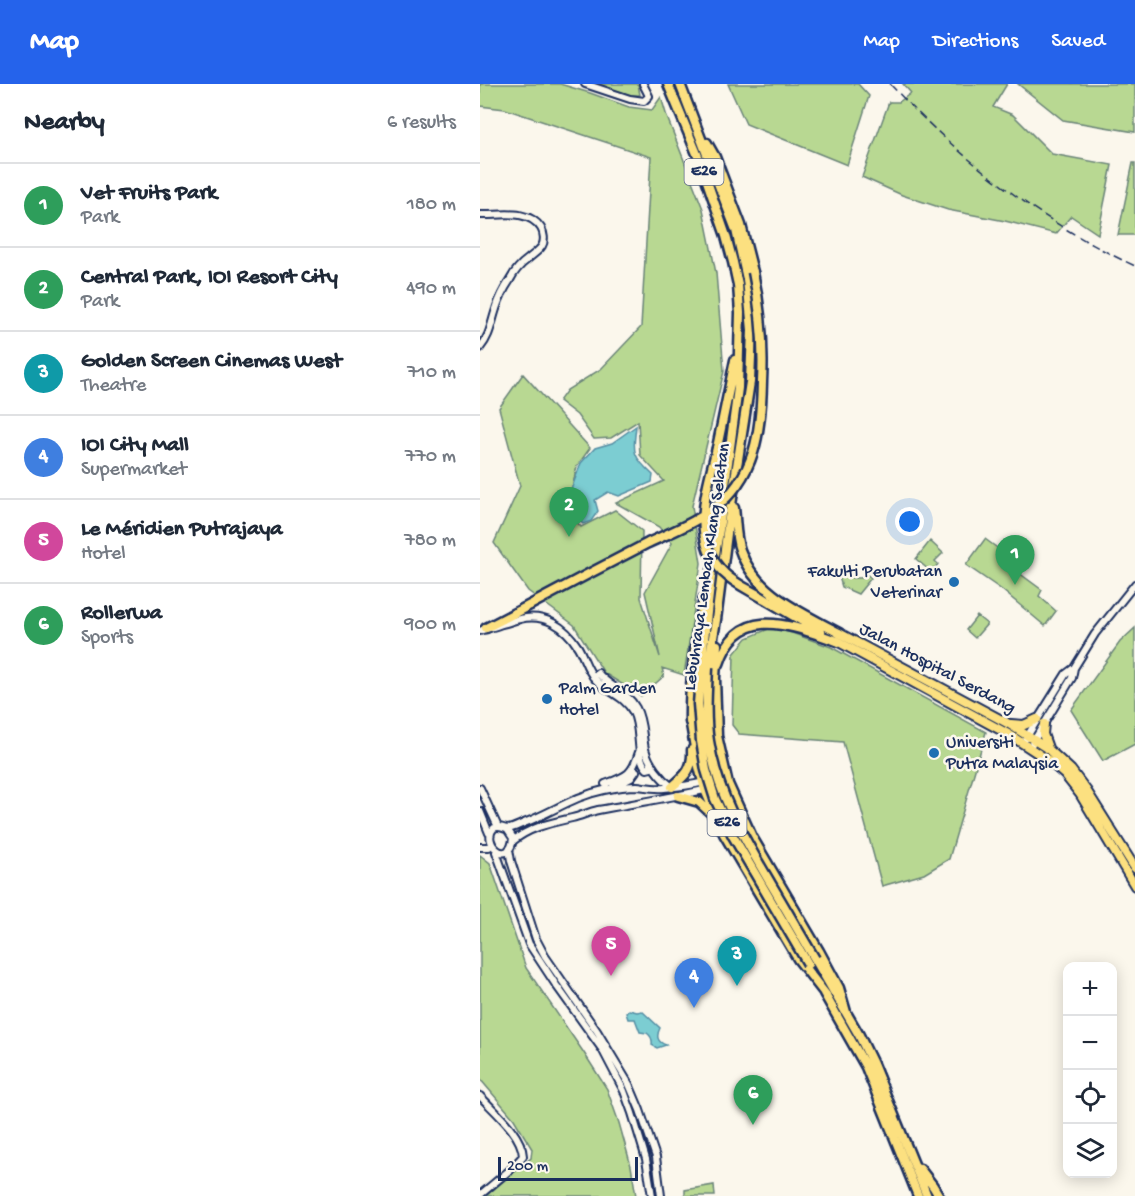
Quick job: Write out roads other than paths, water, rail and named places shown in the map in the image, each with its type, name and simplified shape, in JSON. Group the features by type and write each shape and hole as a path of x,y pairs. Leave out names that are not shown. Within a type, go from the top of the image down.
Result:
{"highway":[{"name":"Lebuhraya Lembah Klang Selatan","path":"668,84 703,170 729,244 738,285 740,338 738,388 711,577 704,666 698,704 706,770 715,799 733,836 811,961 846,1012 873,1064 927,1196"},
{"name":"Lebuhraya Lembah Klang Selatan","path":"680,84 736,230 747,279 752,330 750,382 716,620 704,666"},
{"path":"483,630 713,509 735,488 753,455 761,415 764,349 753,272 741,225 715,157 695,122"},
{"path":"740,338 704,508 704,531 709,552 725,575 763,598 838,637"},
{"path":"733,495 740,551 749,568 761,584 780,600 838,637"},
{"path":"672,787 688,772 691,765 692,677 696,640 711,577"},
{"path":"716,620 717,736 727,781 752,837 839,988 846,1012"},
{"path":"715,678 722,656 730,642 738,633 754,625 781,624 838,637"},
{"path":"690,719 704,787 718,821 789,944 826,995"},
{"path":"678,796 699,802 718,821"},
{"name":"Lebuhraya Lembah Klang Selatan","path":"811,961 826,995 866,1067 918,1196"},
{"path":"915,1165 929,1180 939,1196"}],"main road":[{"name":"Jalan Hospital Serdang","path":"838,637 1009,724 1065,775 1080,794 1135,886"},
{"name":"Jalan Hospital Serdang","path":"838,637 1029,741 1048,749 1063,761 1086,790 1135,868"},
{"path":"1009,724 1041,722 1042,734 1048,749"}],"street":[{"path":"585,84 630,99 644,101 649,96 643,84"},
{"path":"480,215 518,215 534,220 543,232 544,239 542,246 523,263 510,279 501,296 487,338 480,348"},
{"path":"1029,741 1072,678 1074,668 1095,633 1135,584"},
{"path":"1127,595 1135,590"},
{"path":"483,630 520,618 531,617 559,625 572,639 598,682 622,698 632,710 640,724 651,763 672,787"},
{"path":"640,724 641,756 646,768 651,768 651,763"},
{"path":"606,787 631,772 640,748"},
{"path":"480,839 498,827 507,829 541,817 573,799 631,778 641,756"},
{"path":"496,852 509,849 519,836 550,823 595,811 678,796 727,781"},
{"path":"606,787 704,787"},
{"path":"480,788 498,827"},
{"path":"480,811 488,835 489,847"},
{"path":"507,829 512,835 513,842"},
{"path":"480,847 489,847 496,852 529,944 602,1049 624,1091 646,1159 652,1196"},
{"path":"509,849 540,948 597,1031 633,1093 656,1157 661,1196"},
{"path":"480,1096 505,1123 523,1149 523,1156 511,1169 480,1195"}],"water":[{"path":"636,426 634,442 636,454 653,475 652,482 619,496 608,492 595,500 598,511 591,521 583,524 571,513 568,498 581,463 595,448 612,443"},
{"path":"629,1010 642,1011 660,1028 658,1038 666,1045 657,1048 652,1045 651,1037 647,1033 640,1032 635,1019 628,1019 626,1013"}],"railway":[{"path":"890,84 945,138 1004,187 1067,230 1135,266"}],"place":[{"name":"Central Park, IOI Resort City","path":"569,537"},
{"name":"Fakulti Perubatan Veterinar","path":"954,582"},
{"name":"Vet Fruits Park","path":"1015,585"},
{"name":"Palm Garden Hotel","path":"547,699"},
{"name":"Universiti Putra Malaysia","path":"934,753"},
{"name":"Le Méridien Putrajaya","path":"611,976"},
{"name":"Golden Screen Cinemas West","path":"737,986"},
{"name":"IOI City Mall","path":"694,1008"},
{"name":"Rollerwa","path":"753,1125"}]}
